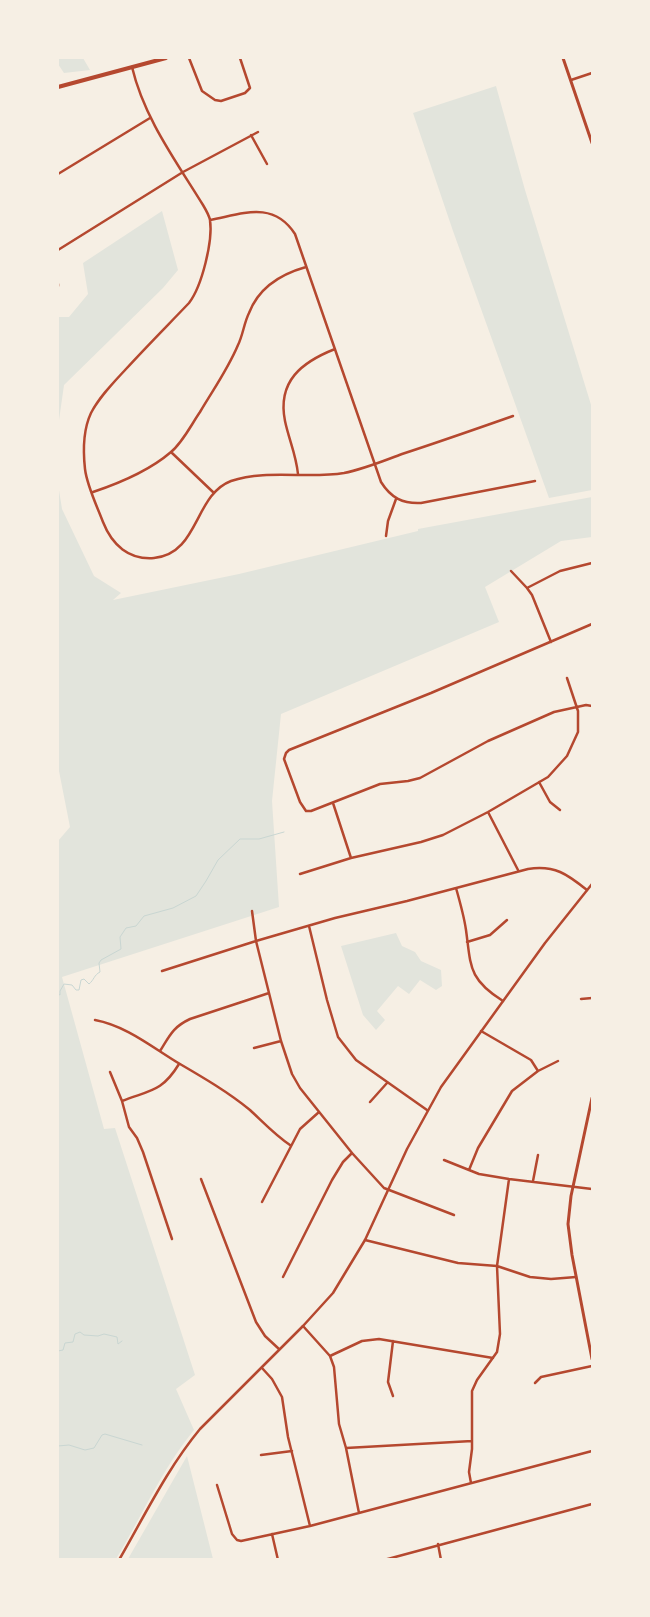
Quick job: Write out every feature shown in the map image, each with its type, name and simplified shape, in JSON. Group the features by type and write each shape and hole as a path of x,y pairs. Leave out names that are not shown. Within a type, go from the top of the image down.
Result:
{"main road":[{"path":"58,88 166,58"},
{"path":"563,58 592,143"},
{"path":"592,1098 573,1187 568,1224 592,1359"}],"street":[{"path":"189,58 202,91 215,100 221,101 245,93 250,88 240,58"},
{"path":"132,66 139,94 150,118 203,205 210,220 205,268 197,292 189,303 111,386 91,414 85,434 84,458 87,479 107,532 115,544 130,555 148,558 167,555 178,549 190,534 207,502 214,493 227,483 240,479 298,474 343,473 513,416"},
{"path":"571,80 592,73"},
{"path":"58,174 150,118"},
{"path":"58,250 183,172 258,132"},
{"path":"251,135 267,164"},
{"path":"210,220 256,211 266,212 288,224 295,234 381,482 396,500 406,503 421,503 535,481"},
{"path":"92,492 145,470 171,452 184,437 225,373 239,344 248,313 257,296 266,287 287,273 306,267"},
{"path":"298,474 295,451 285,422 285,393 292,376 302,365 335,349"},
{"path":"171,452 214,493"},
{"path":"386,536 388,521 396,500"},
{"path":"527,588 560,571 592,564"},
{"path":"511,571 527,588 551,642"},
{"path":"592,624 431,693 289,750 284,756 285,763 300,802 308,812 380,784 420,778 488,741 554,712 577,706 592,706"},
{"path":"300,874 350,858 433,839 488,812 554,771 571,748 578,732 577,706 567,678"},
{"path":"539,782 550,802 560,810"},
{"path":"333,803 350,858"},
{"path":"488,812 519,871"},
{"path":"162,971 335,918 519,871 541,868 556,870 569,876 587,890"},
{"path":"119,1560 166,1476 186,1446 200,1429 303,1326 336,1289 365,1240 407,1149 441,1087 544,943 592,884"},
{"path":"456,888 464,920 469,958 475,975 488,990 503,1001"},
{"path":"252,911 256,941 268,993 294,1079 352,1153 388,1191 454,1215"},
{"path":"467,942 490,935 508,920"},
{"path":"309,926 338,1037 356,1060 428,1110"},
{"path":"160,1051 174,1029 184,1022 268,993"},
{"path":"581,999 592,998"},
{"path":"96,1020 106,1022 123,1030 160,1051 233,1098 290,1145"},
{"path":"482,1031 531,1060 538,1071"},
{"path":"254,1048 281,1041"},
{"path":"469,1170 478,1148 512,1091 538,1071 558,1061"},
{"path":"122,1101 159,1088 172,1076 180,1064"},
{"path":"110,1072 122,1101 129,1127 137,1138 143,1152 172,1239"},
{"path":"370,1102 387,1083"},
{"path":"262,1202 290,1145 302,1126 319,1112"},
{"path":"283,1277 335,1175 343,1162 352,1153"},
{"path":"533,1181 538,1155"},
{"path":"444,1160 479,1174 592,1189"},
{"path":"201,1179 256,1322 264,1336 279,1349"},
{"path":"471,1483 469,1472 472,1441 472,1391 499,1347 497,1266 509,1179"},
{"path":"365,1240 458,1263 497,1266 535,1278 576,1277"},
{"path":"303,1326 330,1356 335,1372 338,1424 346,1448 359,1513"},
{"path":"588,1337 592,1336"},
{"path":"330,1356 365,1340 379,1339 494,1358"},
{"path":"393,1341 388,1382 393,1396"},
{"path":"535,1383 541,1378 592,1366"},
{"path":"262,1368 272,1379 282,1398 292,1451 310,1526"},
{"path":"346,1448 472,1441"},
{"path":"261,1455 292,1451"},
{"path":"217,1485 233,1537 241,1541 310,1526 592,1451"},
{"path":"384,1560 592,1504"},
{"path":"272,1534 278,1560"},
{"path":"438,1544 442,1560"}],"shaded area":[{"path":"58,58 83,58 90,70 64,73 58,64"},
{"path":"496,86 525,190 592,408 592,490 549,498 453,231 413,113"},
{"path":"162,211 178,270 163,288 64,385 58,427 58,317 69,317 88,294 83,263"},
{"path":"58,484 62,509 94,576 121,593 113,600 239,574 418,531 418,529 592,497 592,537 561,541 485,587 499,622 281,714 272,801 279,907 62,977 104,1129 115,1128 195,1375 176,1389 194,1430 162,1477 116,1559 58,1559 58,841 70,827 58,766"},
{"path":"396,933 402,946 415,952 421,961 441,970 442,986 436,990 420,980 409,994 398,986 377,1011 385,1020 376,1030 363,1015 341,946"},
{"path":"187,1456 213,1559 128,1559"}],"waterway":[{"path":"58,994 60,995 64,984 72,985 76,990 79,990 81,980 84,979 89,984 100,972 99,963 101,960 121,949 120,937 126,928 136,926 144,916 173,908 196,896 218,860 240,839 259,839 284,832"},
{"path":"58,1351 63,1350 65,1343 73,1342 75,1334 80,1332 84,1335 98,1336 104,1334 117,1337 118,1344 122,1341"},
{"path":"58,1446 69,1445 85,1450 94,1448 102,1435 105,1434 142,1445"}]}
